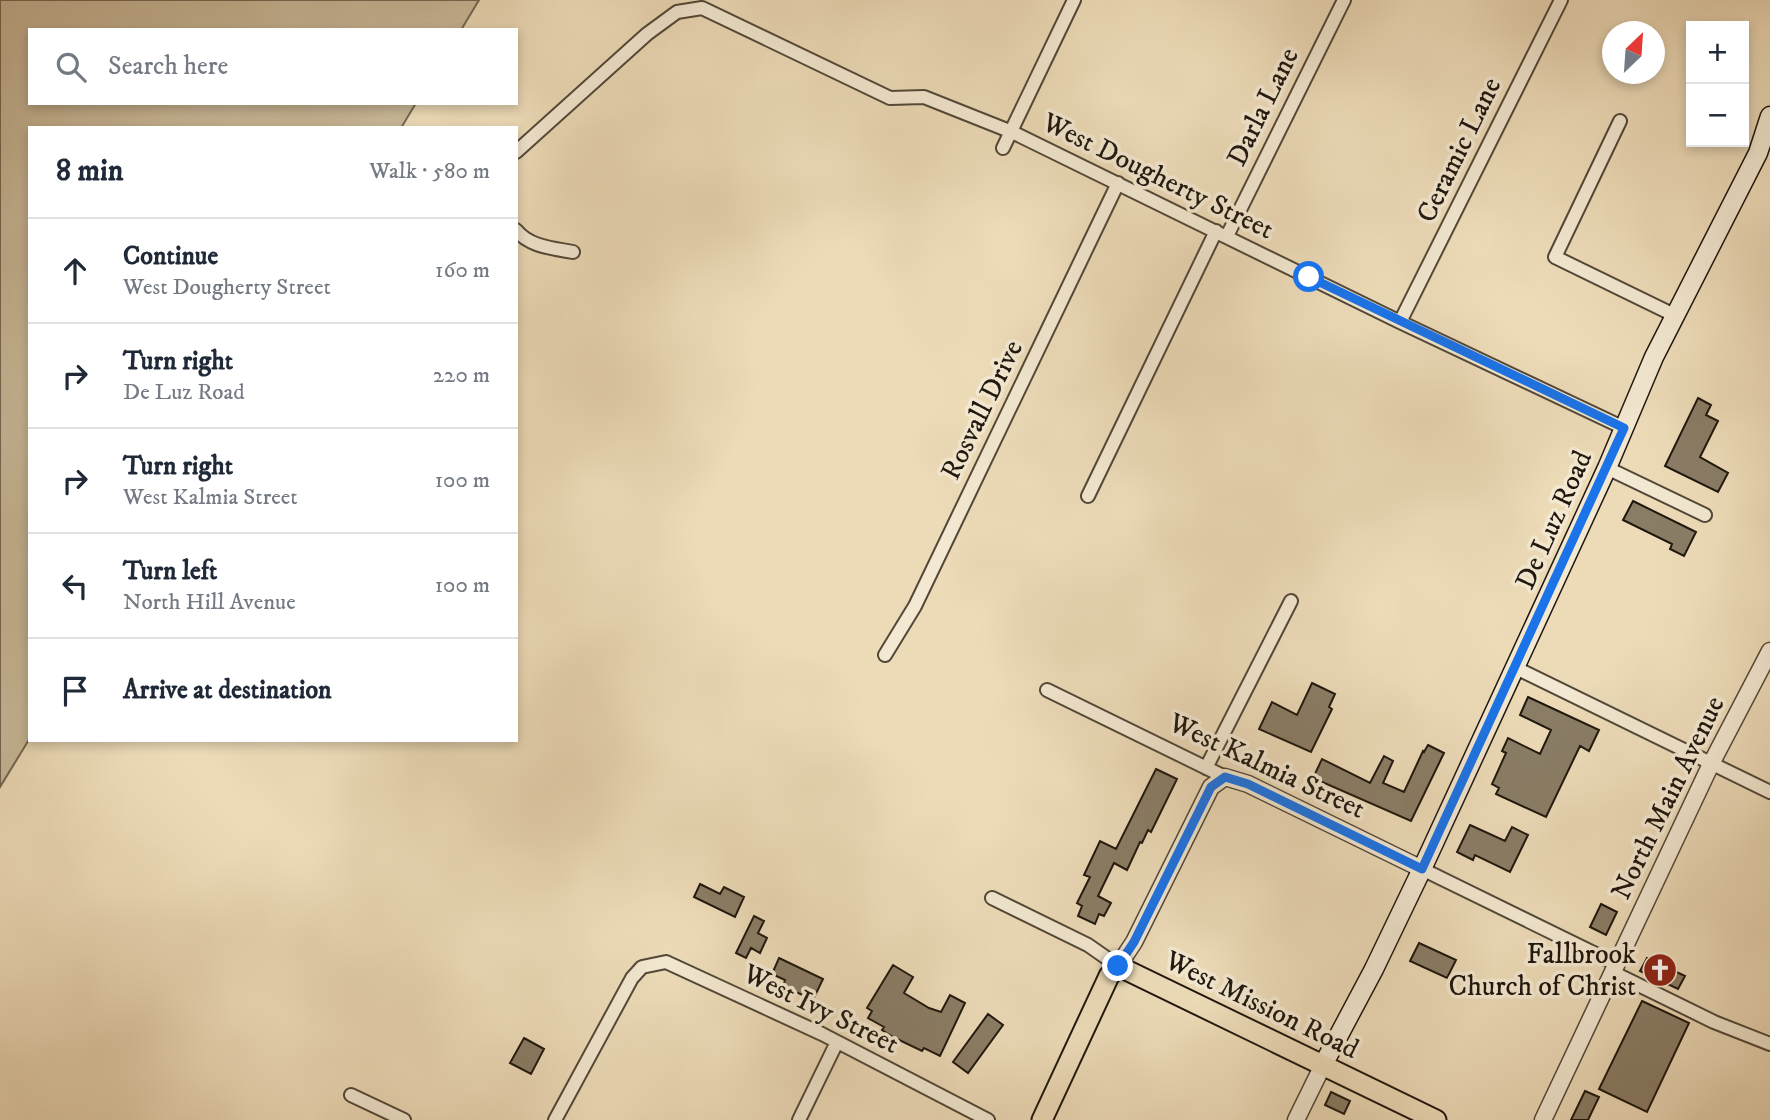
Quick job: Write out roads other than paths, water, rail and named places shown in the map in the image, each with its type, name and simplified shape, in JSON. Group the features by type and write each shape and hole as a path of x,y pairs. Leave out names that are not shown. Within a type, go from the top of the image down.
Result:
{"main road":[{"name":"De Luz Road","path":"1323,1065 1374,969 1422,869 1607,468 1674,315 1758,153 1770,116"},
{"name":"West Mission Road","path":"1118,966 1436,1120"},
{"path":"1042,1120 1109,976 1118,966"}],"street":[{"path":"1003,148 1074,0"},
{"name":"Darla Lane","path":"1088,496 1344,0"},
{"name":"Ceramic Lane","path":"1401,322 1561,0"},
{"name":"West Dougherty Street","path":"518,150 647,34 677,12 702,8 890,98 924,97 1012,132 1624,428"},
{"path":"1620,121 1555,257 1674,315"},
{"name":"Rosvall Drive","path":"885,655 915,606 1118,183"},
{"path":"518,232 540,246 573,252"},
{"path":"1607,468 1705,515"},
{"path":"1206,768 1291,601"},
{"name":"North Main Avenue","path":"1543,1120 1711,764 1770,651"},
{"path":"1516,668 1770,792"},
{"name":"West Kalmia Street","path":"1047,690 1422,869 1714,1022 1770,1044"},
{"path":"1118,966 1134,942 1211,787 1225,777"},
{"name":"West Mission Road","path":"992,898 1088,945 1118,966"},
{"name":"West Ivy Street","path":"555,1120 632,978 642,967 666,962 838,1042 988,1120"},
{"path":"799,1120 838,1042"},
{"path":"1297,1120 1323,1065"},
{"path":"351,1095 404,1120"}],"place":[{"name":"Fallbrook Church of Christ","path":"1660,970"}]}
